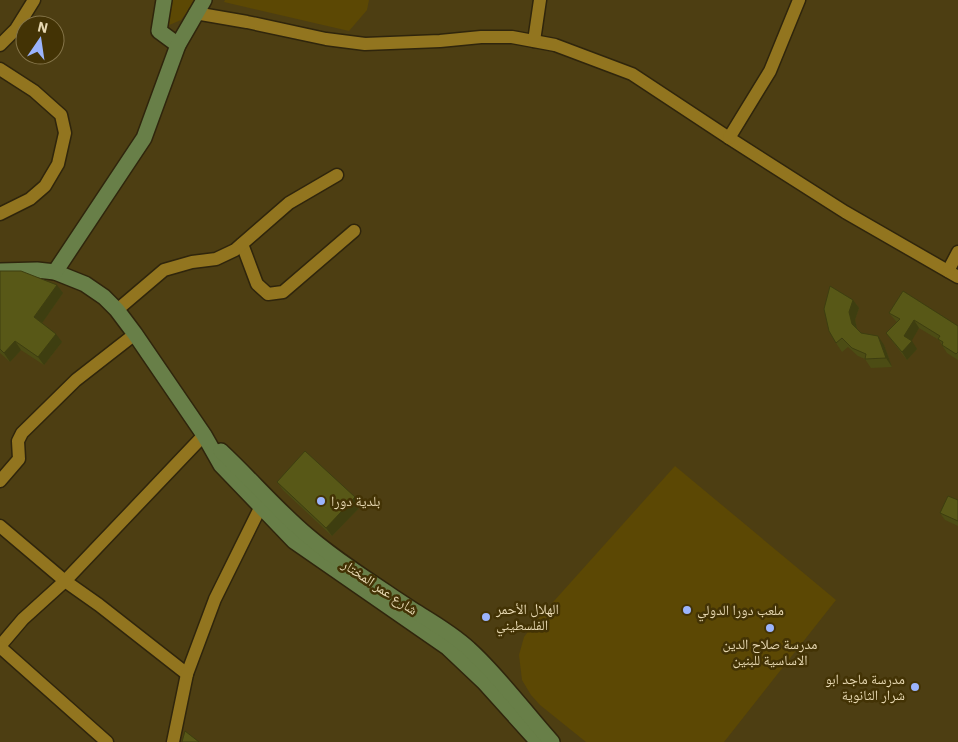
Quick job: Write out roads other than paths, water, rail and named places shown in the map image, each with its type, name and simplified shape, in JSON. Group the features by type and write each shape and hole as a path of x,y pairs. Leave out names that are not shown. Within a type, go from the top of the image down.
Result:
{"main road":[{"path":"164,0 159,31 178,45"},
{"path":"55,272 144,138 178,45 204,0"},
{"name":"شارع عمر المختار","path":"0,271 37,270 55,272 85,284 104,297 135,334 204,435 221,464 294,541 447,647 484,682 538,742"},
{"name":"شارع عمر المختار","path":"204,435 244,472 286,517 309,537 345,564 469,648 487,666 552,742"}],"street":[{"path":"0,45 16,29 34,0"},
{"path":"534,41 540,0"},
{"path":"729,138 770,71 799,0"},
{"path":"195,14 247,22 326,39 365,44 512,37 555,45 632,74 845,212 953,274 958,252"},
{"path":"0,69 34,91 61,115 65,133 58,164 45,186 30,199 0,214"},
{"path":"116,310 164,270 192,262 216,259 235,250 289,203 337,175"},
{"path":"242,244 257,284 268,294 283,292 354,231"},
{"path":"0,481 19,459 18,441 22,433 76,380 135,334"},
{"path":"107,742 0,647 24,619 65,581 204,435"},
{"path":"173,742 187,674 215,600 261,506"},
{"path":"0,526 65,581 99,605 187,674"}],"place":[{"name":"بلدية دورا","path":"321,501"},
{"name":"ملعب دورا الدولي","path":"687,610"},
{"name":"الهلال الأحمر الفلسطيني","path":"486,617"},
{"name":"مدرسة صلاح الدين الاساسية للبنين","path":"770,628"},
{"name":"مدرسة ماجد ابو شرار الثانوية","path":"915,687"}]}
